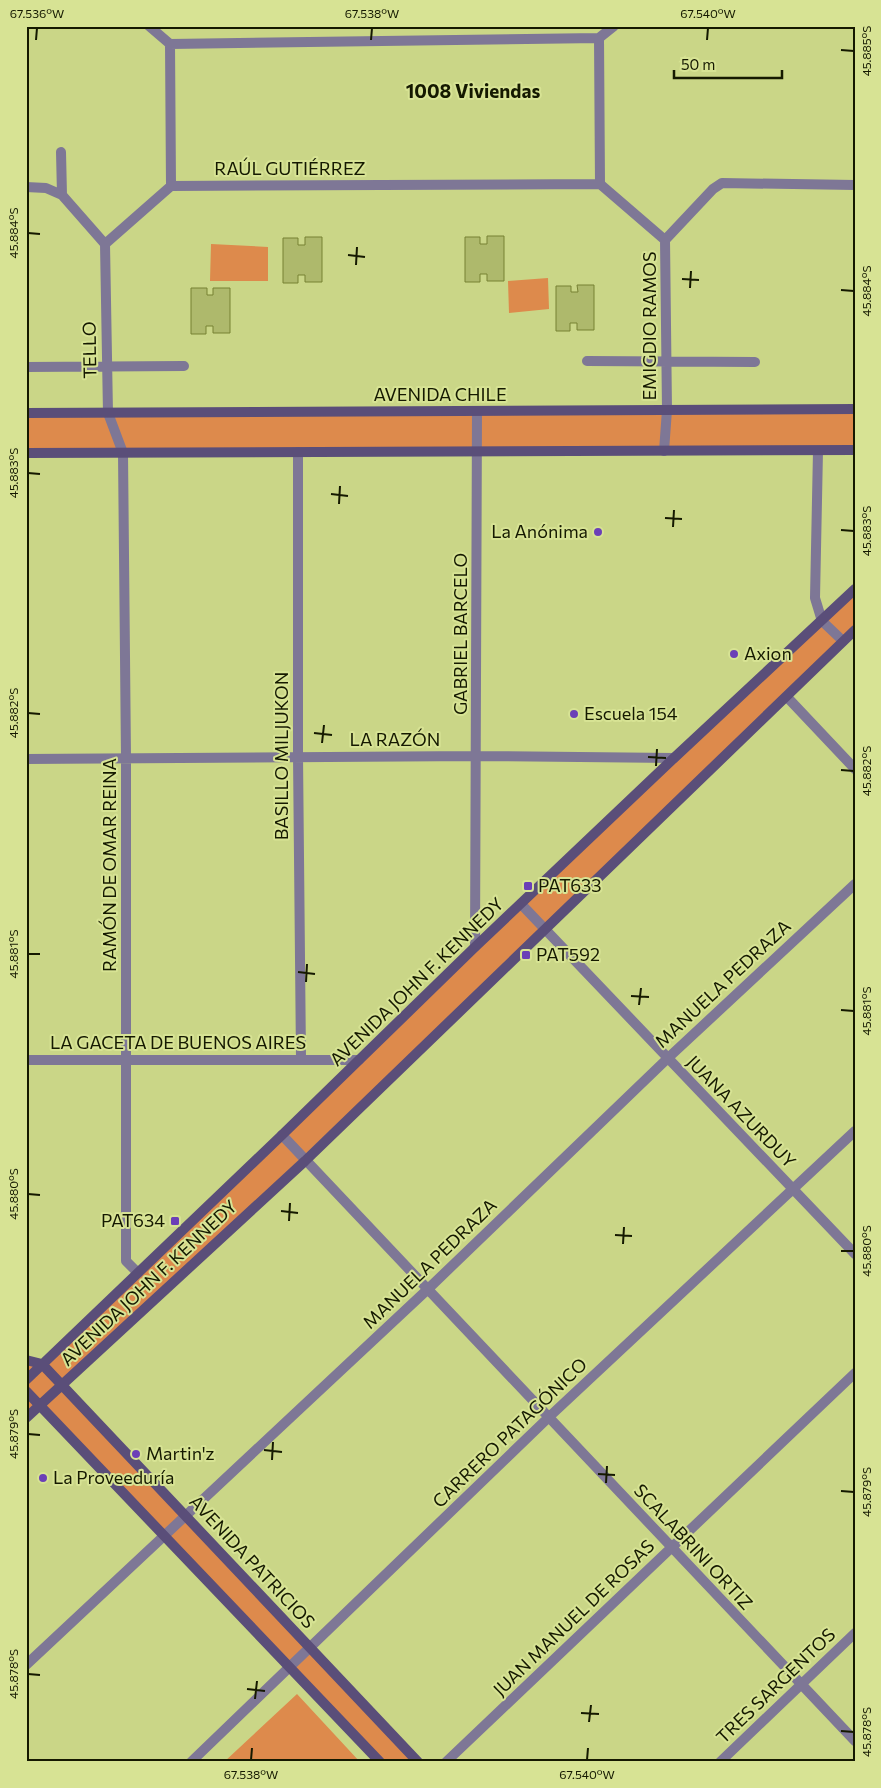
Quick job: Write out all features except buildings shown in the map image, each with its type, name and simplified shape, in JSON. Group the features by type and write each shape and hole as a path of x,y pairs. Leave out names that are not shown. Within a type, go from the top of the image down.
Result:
{"main road":[{"name":"AVENIDA CHILE","path":"26,413 855,409"},
{"path":"26,453 855,450"},
{"name":"AVENIDA JOHN F. KENNEDY","path":"26,1380 674,758 855,589"},
{"name":"AVENIDA JOHN F. KENNEDY","path":"26,1418 305,1160 855,630"},
{"path":"26,1360 42,1364"},
{"name":"AVENIDA PATRICIOS","path":"42,1364 418,1762"},
{"path":"26,1391 380,1762"}],"street":[{"path":"149,26 170,44 599,38 614,26"},
{"path":"599,38 600,184"},
{"path":"26,187 46,188 62,195 105,244 171,186 170,44"},
{"path":"61,152 62,195"},
{"path":"666,240 713,189 722,183 855,184"},
{"name":"RAÚL GUTIÉRREZ","path":"171,186 600,184"},
{"name":"EMIGDIO RAMOS","path":"600,184 666,240 667,410 664,451"},
{"name":"TELLO","path":"105,244 108,412 123,453"},
{"path":"587,361 754,362"},
{"path":"26,367 184,366"},
{"name":"GABRIEL BARCELO","path":"476,947 477,411"},
{"path":"818,451 815,598 822,621 843,641"},
{"name":"BASILLO MILJUKON","path":"298,452 298,756 301,1059"},
{"name":"RAMÓN DE OMAR REINA","path":"123,453 126,758 126,1261 138,1273"},
{"path":"787,697 855,770"},
{"name":"LA RAZÓN","path":"26,759 298,756 674,758"},
{"name":"MANUELA PEDRAZA","path":"26,1665 428,1289 668,1058 855,884"},
{"name":"JUANA AZURDUY","path":"521,904 855,1254"},
{"name":"LA GACETA DE BUENOS AIRES","path":"26,1060 127,1058 359,1060"},
{"name":"CARRERO PATAGÓNICO","path":"191,1762 549,1417 855,1131"},
{"name":"SCALABRINI ORTIZ","path":"282,1135 855,1741"},
{"name":"JUAN MANUEL DE ROSAS","path":"446,1762 855,1373"},
{"name":"TRES SARGENTOS","path":"720,1762 855,1633"}],"shaded area":[{"path":"211,244 268,247 268,281 210,281"},
{"path":"548,278 549,309 509,313 508,281"},
{"path":"855,409 855,450 26,453 26,413"},
{"path":"855,589 855,630 787,697 62,1385 418,1762 380,1762 40,1406 26,1418 26,1360 42,1364"},
{"path":"297,1694 360,1762 224,1762"}],"place":[{"name":"La Anónima","path":"598,532"},
{"name":"Axion","path":"734,654"},
{"name":"Escuela 154","path":"574,714"},
{"name":"PAT633","path":"528,886"},
{"name":"PAT592","path":"526,955"},
{"name":"PAT634","path":"175,1221"},
{"name":"Martin'z","path":"136,1454"},
{"name":"La Proveeduría","path":"43,1478"}],"district":[{"name":"1008 Viviendas","path":"473,91"}]}
